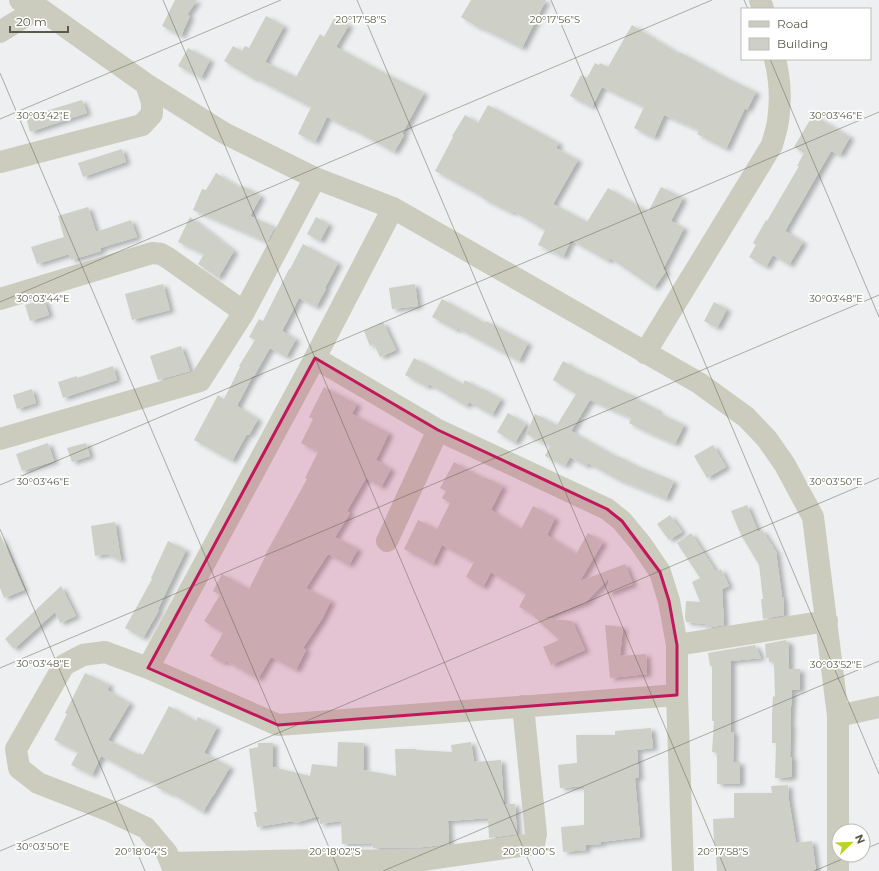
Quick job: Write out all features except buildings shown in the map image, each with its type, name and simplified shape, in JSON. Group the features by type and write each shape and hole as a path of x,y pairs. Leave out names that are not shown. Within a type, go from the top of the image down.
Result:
{"street":[{"path":"0,32 30,4 146,84 224,133 315,178 393,208 699,383 746,416 767,439 780,458 813,517 838,716 838,871"},
{"path":"646,353 772,145 778,122 780,101 779,74 776,60"},
{"path":"0,162 142,125 152,114 152,102 146,84"},
{"path":"0,438 200,381 244,312 315,178"},
{"path":"148,668 315,358 393,208"},
{"path":"0,299 152,253 161,254 168,258 244,312"},
{"path":"315,358 438,430 607,509 622,520 641,544 660,572 669,601 677,645 682,871"},
{"path":"387,541 438,430"},
{"path":"677,645 827,621"},
{"path":"523,706 536,834 534,844 416,861 320,860 173,867 167,853 146,828 110,811 38,783 10,766 16,749 64,665 83,654 105,652 148,668 278,725 523,706 677,695"},
{"path":"838,716 879,707"}],"highlighted area":[{"path":"315,358 438,430 607,509 622,521 660,572 669,601 677,645 677,695 278,725 148,668"}]}
